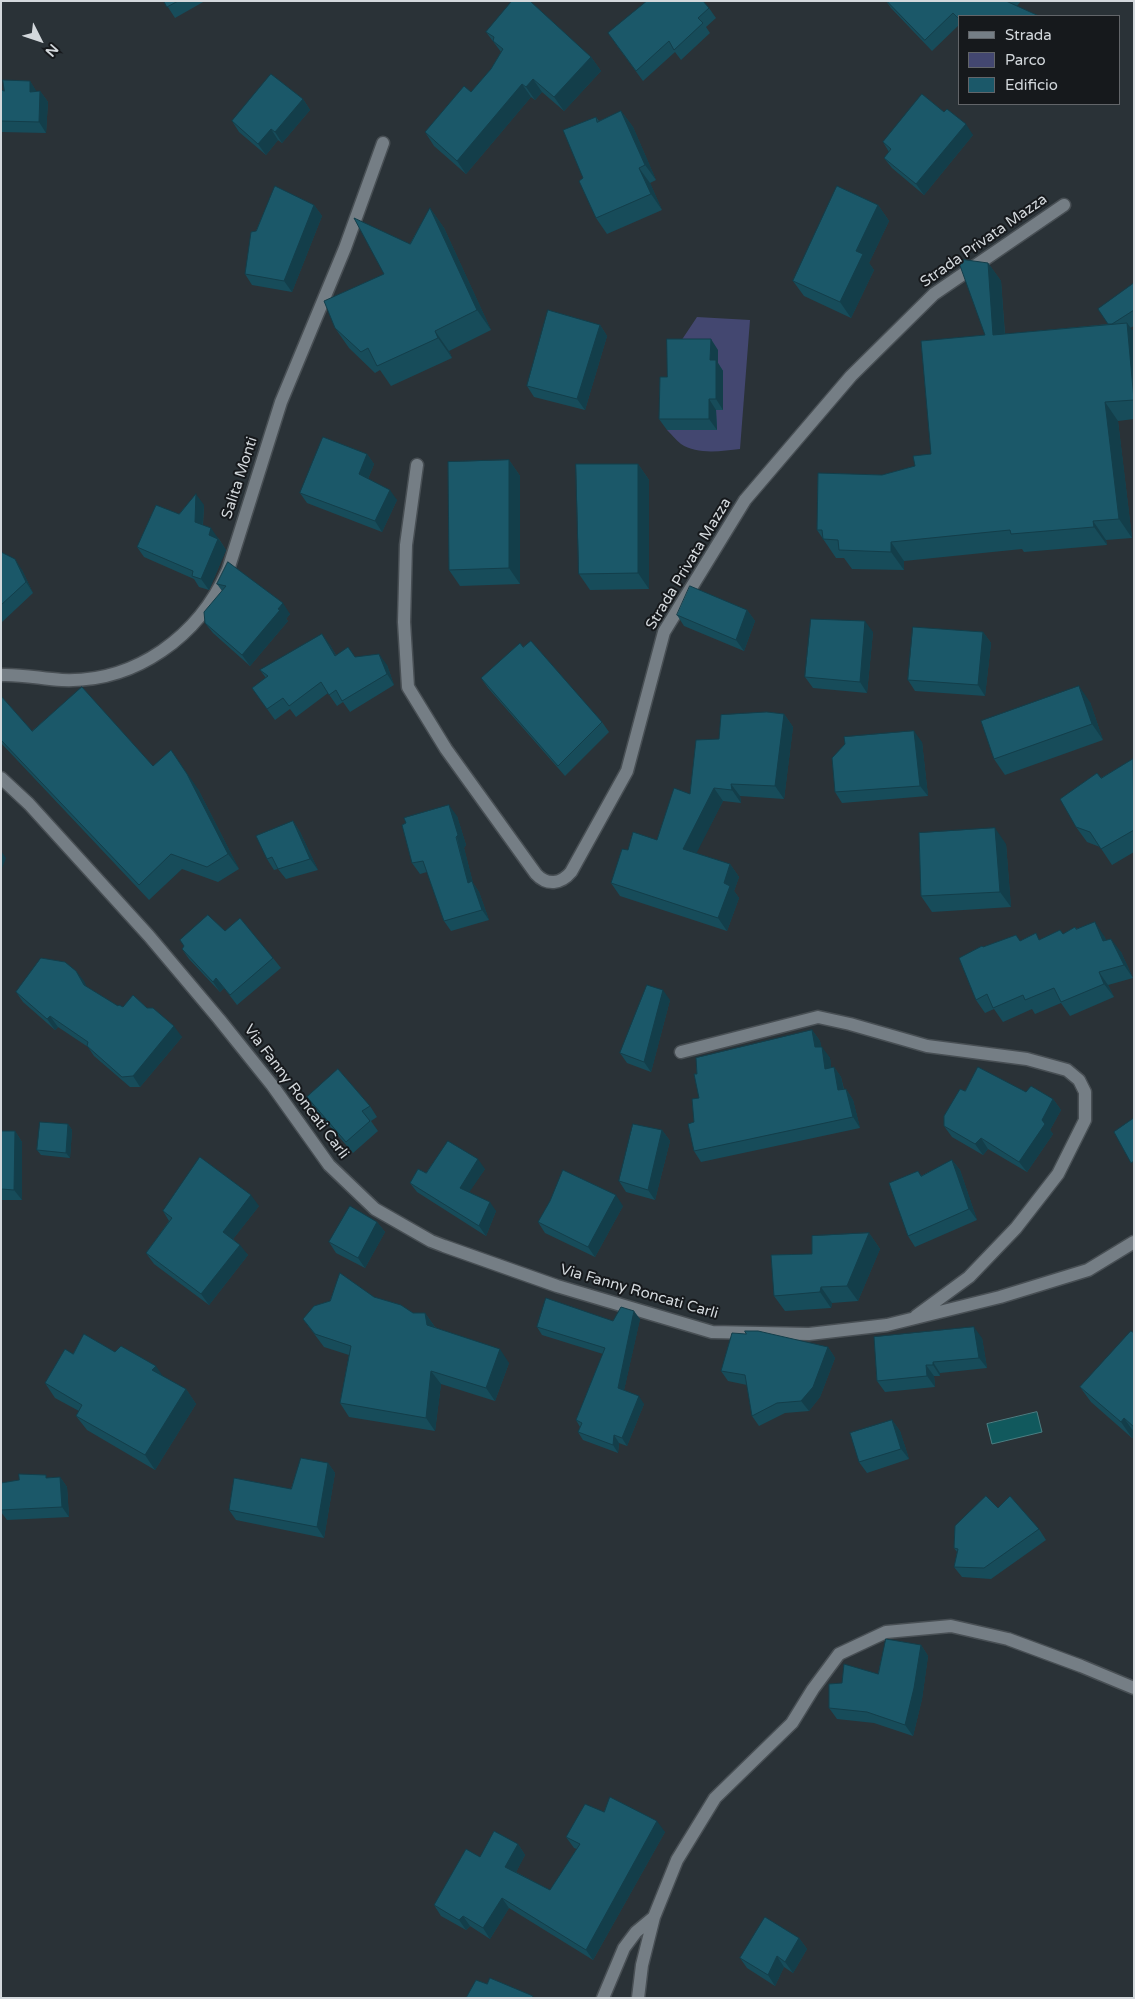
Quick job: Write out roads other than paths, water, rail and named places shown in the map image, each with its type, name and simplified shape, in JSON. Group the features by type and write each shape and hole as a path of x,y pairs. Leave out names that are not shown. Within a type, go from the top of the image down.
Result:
{"street":[{"name":"Salita Monti","path":"1,675 63,680 114,674 151,658 168,647 184,635 204,612 221,586 228,570 281,402 345,248 383,143"},
{"name":"Strada Privata Mazza","path":"417,465 406,545 404,622 408,687 446,749 536,874 544,881 560,881 571,872 627,771 664,632 745,500 851,376 934,294 1064,206"},
{"name":"Via Fanny Roncati Carli","path":"1,778 29,804 149,936 219,1018 272,1085 329,1165 375,1209 431,1241 557,1286 712,1332 809,1334 887,1325 1000,1297 1088,1270 1134,1242"},
{"name":"Via Fanny Roncati Carli","path":"681,1052 818,1017 927,1046 1027,1059 1066,1070 1079,1080 1085,1092 1086,1120 1058,1174 1016,1228 969,1277 910,1320"},
{"path":"638,1998 642,1965 654,1917 677,1860 715,1798 792,1723 813,1689 839,1654 886,1632 950,1626 1008,1639 1134,1688"},
{"path":"602,1998 624,1948 636,1932 654,1917"}]}
